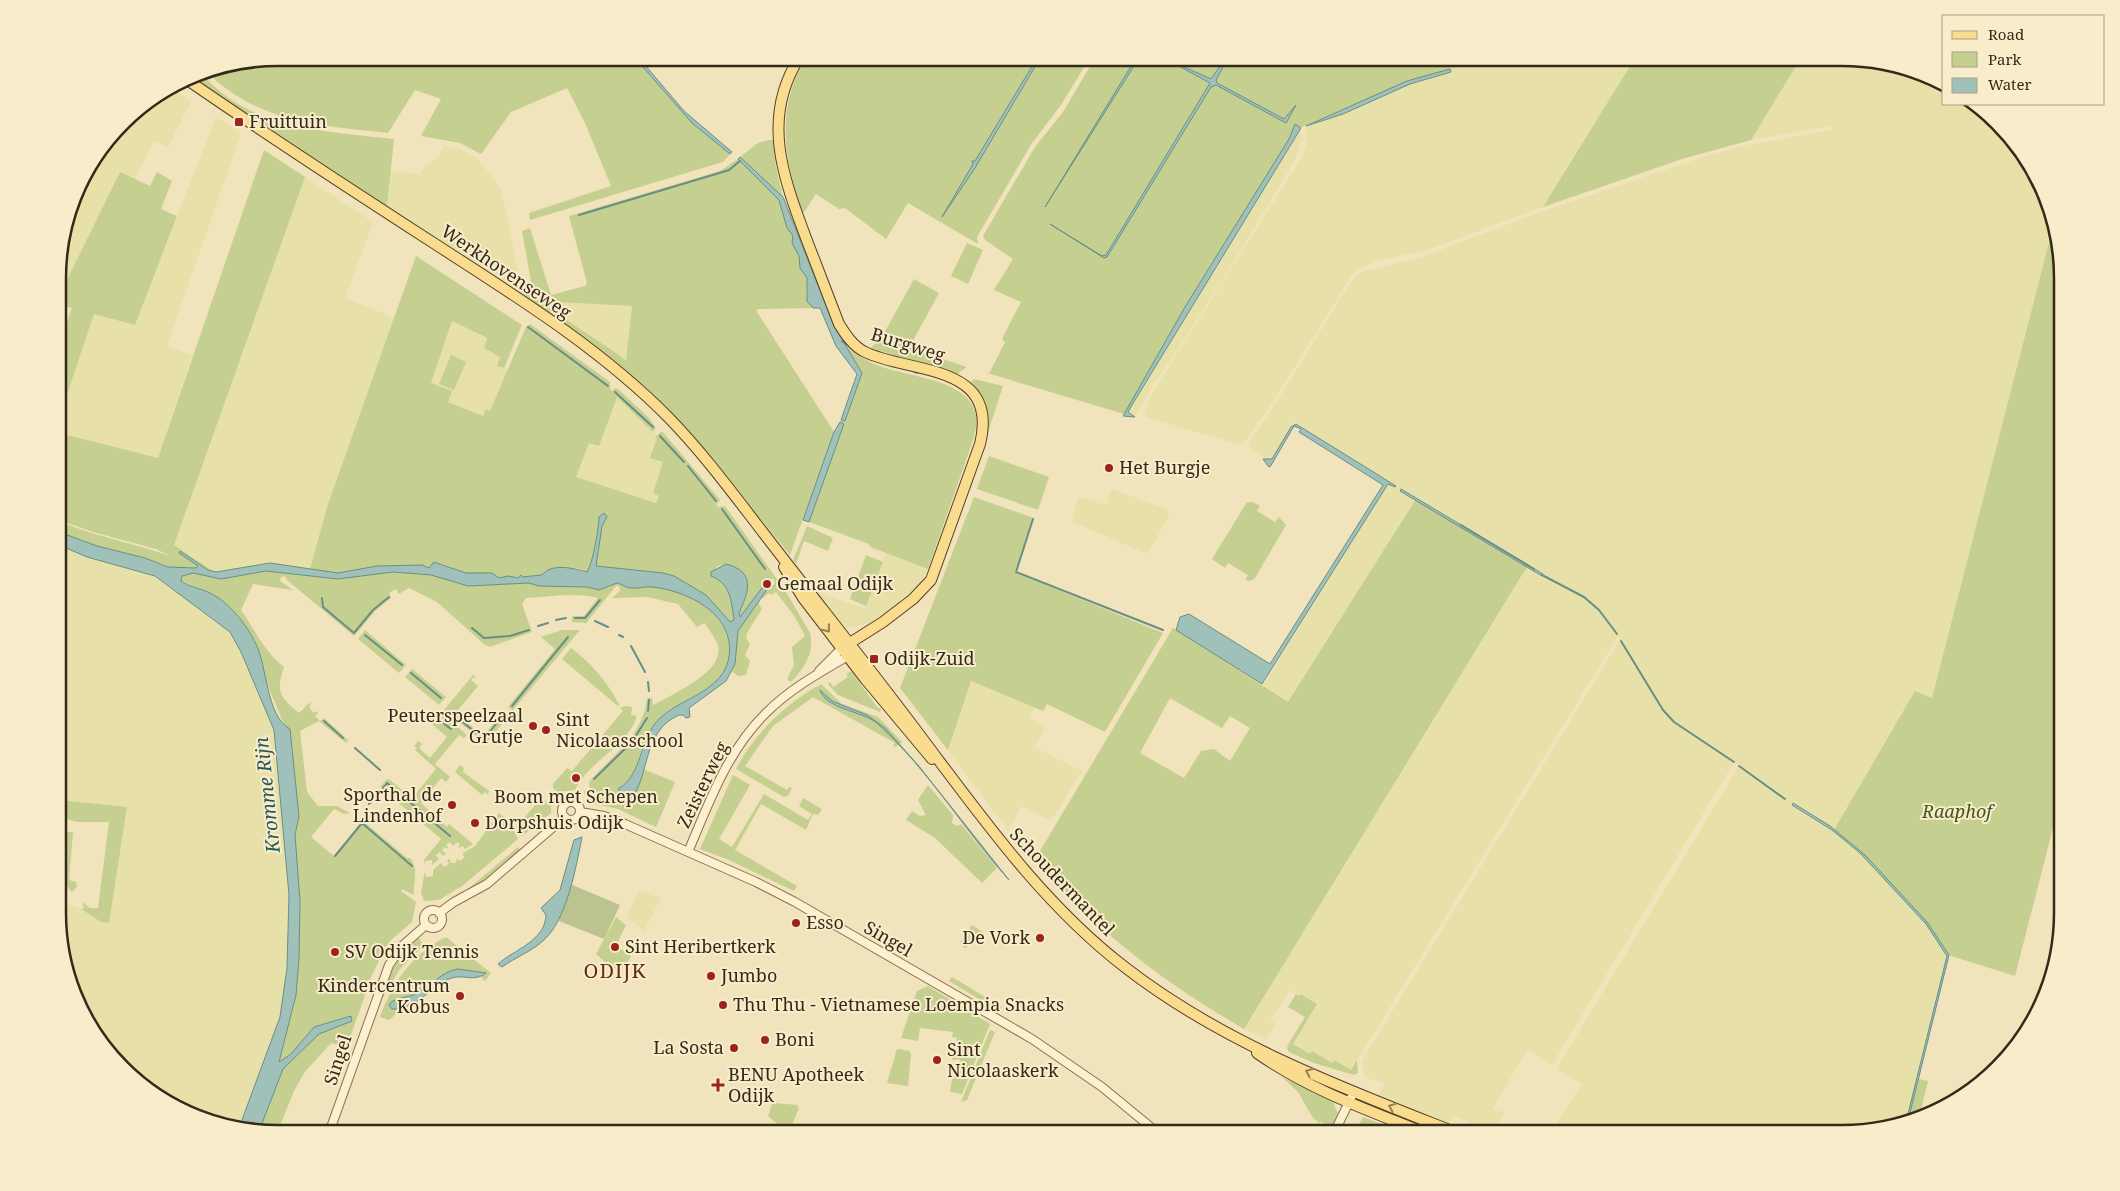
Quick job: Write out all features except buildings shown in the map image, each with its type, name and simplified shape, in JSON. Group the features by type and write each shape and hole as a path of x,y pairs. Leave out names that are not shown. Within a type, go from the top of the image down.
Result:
{"main road":[{"name":"Burgweg","path":"794,66 785,85 780,110 778,135 781,166 789,194 839,324 852,342 864,351 945,373 962,382 975,397 983,420 980,444 931,580 913,599 848,649"},
{"name":"Werkhovenseweg","path":"193,84 462,261 624,374 682,432 767,538 848,649"},
{"name":"Schoudermantel","path":"848,649 928,745 951,779 1023,868 1095,943 1164,996 1240,1041 1294,1077 1348,1103 1404,1125"},
{"name":"Schoudermantel","path":"1240,1041 1353,1091 1437,1125"}],"street":[{"name":"Zeisterweg","path":"688,852 726,767 744,738 767,711 816,674 828,659 848,649"},
{"path":"568,803 576,804 580,812 574,820 565,818 563,809 568,803"},
{"name":"Singel","path":"580,812 604,816 756,882 795,902 1032,1039 1102,1087 1148,1125"},
{"path":"439,913 454,902 487,884 565,818"},
{"path":"434,910 439,913 441,921 438,926 432,928 426,925 424,918 428,912 434,910"},
{"name":"Singel","path":"332,1125 389,965 402,946 426,925"},
{"path":"1338,1125 1353,1091"}],"shaded area":[{"path":"1458,66 1630,66 1543,207 1427,250 1375,261 1354,272 1270,406 1242,445 1145,417 1147,405 1154,390 1301,159 1307,142 1306,127 1403,84"},
{"path":"1796,66 1870,68 1910,77 1942,92 1942,105 1964,105 2001,138 2018,160 2032,184 2043,210 2050,237 1932,698 1915,691 1834,830 1862,853 1924,921 1948,955 1909,1114 1883,1121 1842,1125 1556,1125 1582,1084 1557,1068 1739,766 1734,762 1552,1065 1527,1050 1492,1109 1505,1113 1495,1125 1469,1125 1469,1122 1456,1117 1446,1124 1378,1097 1385,1084 1365,1077 1362,1061 1620,640 1618,636 1351,1070 1334,1061 1332,1063 1312,1052 1310,1054 1293,1044 1317,1005 1290,990 1270,1020 1276,1024 1266,1040 1244,1029 1528,565 1416,500 1288,703 1263,686 1389,482 1294,421 1271,459 1268,460 1247,446 1290,381 1350,283 1362,272 1422,257 1546,210 1697,159 1746,145 1833,130 1830,126 1751,140"},
{"path":"178,92 191,101 168,147 154,141 135,179 120,172 66,282 68,250 73,223 82,197 102,160 128,128 160,102"},
{"path":"216,117 237,131 240,136 167,346 192,355 158,458 66,435 66,397 94,313 135,324"},
{"path":"1293,129 1299,129 1302,138 1295,160 1224,278 1152,386 1135,417 1124,414"},
{"path":"444,145 465,151 479,160 500,188 509,223 521,295 387,206 391,171 420,174 426,163 432,162 438,156"},
{"path":"305,177 373,222 345,298 395,318 327,507 310,569 270,563 214,572 174,545"},
{"path":"536,301 632,306 626,361 616,353"},
{"path":"452,321 487,339 489,352 501,357 497,365 508,370 490,411 483,416 448,402 431,383"},
{"path":"617,396 656,435 664,462 653,493 659,495 656,503 576,477 589,442 599,445"},
{"path":"1111,489 1167,509 1169,515 1149,552 1145,553 1073,522 1072,517 1079,497 1106,505"},
{"path":"66,547 155,576 230,632 241,652 274,730 289,895 287,968 280,1017 241,1122 210,1114 184,1103 160,1089 138,1072 119,1053 102,1031 88,1007 77,981 68,941 66,905 77,907 101,922 109,923 127,807 66,801"},
{"path":"886,553 928,569 920,584 869,624 843,628 816,591 865,609"},
{"path":"971,681 1035,707 1029,718 1046,726 1034,747 1082,771 1051,821 1022,806 1008,830 948,750"},
{"path":"639,891 661,898 644,931 627,916"}],"green space":[{"path":"278,66 642,66 692,123 730,154 723,162 530,220 529,213 611,186 585,123 567,88 511,112 481,154 460,143 421,136 441,99 415,90 388,133 327,126 267,111 249,103 213,76 223,73 250,68"},
{"path":"802,66 1085,66 1061,105 1032,143 977,237 978,244 908,203 886,239 845,208 839,209 816,194 803,214 796,194 787,155 786,115 796,77"},
{"path":"1090,66 1458,66 1403,84 1295,130 1124,414 987,373 990,372 1005,342 1002,339 1021,302 994,290 1013,259 985,240 983,236 1035,147 1063,112"},
{"path":"1630,66 1796,66 1751,140 1682,159 1543,207"},
{"path":"207,78 222,93 244,107 291,125 394,139 387,206 201,83 202,80"},
{"path":"773,140 776,167 783,197 740,157 758,143"},
{"path":"264,150 305,177 174,545 214,572 189,567 174,568 145,558 97,546 66,535 66,524 172,557 156,549 93,532 66,522 66,435 158,458"},
{"path":"738,159 779,200 793,236 792,243 799,256 799,264 807,278 806,295 813,308 757,309 757,312 834,432 790,555 703,448 647,388 586,341 521,295 521,292 528,292 532,296 533,292 522,231 530,228 551,295 585,286 587,283 569,216 720,171","holes":["538,301 632,306 626,361"]},
{"path":"120,172 150,186 157,172 172,181 161,209 177,216 135,325 94,314 66,397 66,324 72,308 66,306 66,282"},
{"name":"Raaphof","path":"2050,238 2054,278 2054,824 2015,976 1948,955 1924,921 1862,853 1834,830 1915,691 1932,698"},
{"path":"967,243 983,250 968,284 951,276"},
{"path":"416,256 522,325 504,368 497,366 500,357 484,348 487,338 452,321 431,383 452,391 448,402 483,416 486,409 490,411 526,327 530,324 610,382 610,389 612,391 616,388 618,389 649,418 656,428 653,432 617,397 599,446 589,443 576,477 656,503 659,496 653,493 663,462 650,458 657,438 655,437 662,431 720,500 716,505 718,507 725,506 786,592 810,633 810,654 791,682 787,679 794,665 792,647 805,636 795,617 776,592 771,595 769,593 760,600 759,604 762,609 747,633 746,638 750,644 745,655 750,661 746,675 738,676 732,671 735,662 737,636 742,622 752,607 775,583 773,578 756,595 741,618 739,613 745,599 742,571 726,564 718,566 711,576 723,583 729,594 734,620 730,622 706,595 674,576 663,573 596,566 602,526 607,517 604,513 601,515 592,565 587,572 567,568 545,571 542,575 499,579 491,573 466,573 443,564 429,568 422,565 377,566 338,573 310,569 327,507"},
{"path":"914,279 939,293 909,348 967,367 957,374 871,348 883,335"},
{"path":"842,341 869,362 951,387 963,394 972,404 976,416 975,433 928,569 870,547 869,544 809,522 844,424 840,422 841,420 844,421 862,373"},
{"path":"451,355 466,362 454,390 439,384"},
{"path":"974,379 1003,386 988,432 986,403 971,382"},
{"path":"989,456 1049,477 1038,510 977,489"},
{"path":"974,497 1034,518 1015,572 1163,633 1105,732 1047,704 1043,711 971,681 948,750 900,688"},
{"path":"1416,499 1528,565 1244,1029 1186,993 1132,954 1083,910 1036,860 1173,628 1288,702","holes":["1170,698 1222,728 1230,716 1250,728 1230,761 1214,749 1201,751 1184,778 1140,753"]},
{"path":"1247,502 1253,502 1260,506 1257,511 1275,522 1279,517 1286,525 1255,578 1250,581 1245,580 1248,575 1228,563 1225,568 1212,559"},
{"path":"807,526 833,538 828,551 804,541 796,564 793,560"},
{"path":"866,555 883,562 866,606 850,599"},
{"path":"266,571 338,579 380,572 431,575 468,586 530,583 539,586 587,587 599,590 614,583 632,588 644,586 658,587 681,593 705,606 723,627 730,653 727,666 712,685 669,711 654,724 631,776 618,789 636,789 643,769 675,782 656,827 618,809 591,803 584,793 585,790 590,791 589,782 633,735 644,712 647,698 652,698 653,705 659,702 698,679 715,662 718,653 717,643 705,623 697,627 678,604 647,597 612,598 620,591 619,586 616,586 586,623 572,622 572,616 584,616 598,598 571,595 526,598 522,604 532,632 490,647 484,644 437,602 409,588 399,594 396,589 389,593 391,598 375,611 354,636 287,580 285,576 281,577 280,581 293,590 253,584 241,610 271,655 284,667 280,683 283,698 299,713 308,704 313,703 309,706 313,713 317,711 318,713 315,716 320,721 324,718 348,740 346,743 319,721 300,731 307,792 318,806 337,806 350,813 344,814 334,809 311,837 334,856 363,821 407,858 410,858 415,871 414,895 402,889 401,891 416,902 412,922 390,941 367,986 361,985 360,988 366,992 347,1047 331,1043 304,1073 294,1091 280,1125 262,1124 283,1069 319,1034 352,1021 350,1016 314,1027 292,1053 279,1062 296,995 299,958 300,901 295,835 298,823 292,744 263,674 257,645 249,631 200,589 181,581 182,576 193,573 221,579"},
{"path":"365,630 406,665 399,673 358,639"},
{"path":"562,630 580,630 508,716 512,710 508,707 555,649 541,637"},
{"path":"571,648 599,674 610,688 620,706 562,659"},
{"path":"412,669 446,697 439,705 405,677"},
{"path":"851,671 877,707 881,709 880,712 838,695 828,684 830,682 833,687 848,677 846,674"},
{"path":"473,675 477,678 474,677 471,680 478,686 457,711 450,715 444,710"},
{"path":"821,684 842,704 878,717 902,742 896,747 893,746 895,743 813,697 773,726 745,766 787,790 789,787 792,788 788,796 784,797 736,769 752,743 772,720 795,701"},
{"path":"625,706 632,707 631,715 637,716 625,737 589,770 575,790 557,792 553,788 553,784 567,768 572,771 623,711 620,708"},
{"path":"442,713 467,735 464,738 459,735 435,764 450,777 446,782 441,778 421,803 447,827 449,824 473,844 465,849 463,846 458,848 460,844 457,842 453,846 450,842 446,845 449,849 444,847 442,851 446,854 443,856 440,852 436,855 439,859 432,865 432,860 425,861 424,866 424,860 441,839 380,787 387,779 390,780 412,798 436,769 415,750 417,748 414,746 418,741 422,744 419,748 430,758 447,737 432,724 438,717 442,718 439,716"},
{"path":"455,713 483,736 500,716 505,720 486,744 452,716"},
{"path":"460,765 464,768 463,772 489,791 488,795 485,792 482,795 455,772"},
{"path":"733,775 750,785 719,839 732,847 764,794 808,820 812,814 799,806 803,798 822,809 818,815 813,814 806,830 761,804 735,850 797,886 794,891 729,860 700,849"},
{"path":"928,785 953,815 952,823 957,826 961,824 997,868 982,883 935,838 906,820 912,811 920,816 926,815 918,800"},
{"path":"543,799 551,806 551,813 522,836 516,827 538,802"},
{"path":"66,801 127,807 109,923 101,922 81,909 84,908 82,902 90,908 98,908 109,822 77,822 66,819"},
{"path":"499,813 510,822 518,839 462,886 439,900 424,901 421,892 425,871 426,877 433,876 433,870 441,863 444,867 449,864 447,860 449,859 451,863 456,863 457,858 460,861 465,857 462,854 475,846"},
{"path":"66,832 73,832 69,880 76,882 77,887 72,892 66,885"},
{"path":"518,847 521,850 515,857 483,883 449,902 447,901 468,889"},
{"path":"570,884 620,905 604,939 559,921"},
{"path":"616,917 626,925 616,946 631,956 627,963 618,969 610,966 596,954"},
{"path":"972,925 984,933 977,941 965,948 960,943"},
{"path":"417,936 424,945 400,969 383,997 380,996 395,965"},
{"path":"446,937 491,973 485,981 481,977 486,973 437,978 417,993 395,1000 392,1009 401,1010 389,1020 380,1017 391,992 405,970 423,952"},
{"path":"952,977 1002,1007 999,1011 949,981"},
{"path":"928,986 990,1024 962,1094 950,1092 954,1068 960,1067 961,1062 959,1059 952,1060 953,1051 960,1055 963,1048 956,1044 957,1038 952,1037 953,1032 920,1028 918,1041 901,1038 917,991"},
{"path":"1296,994 1299,996 1300,994 1317,1004 1293,1044 1310,1054 1312,1051 1332,1063 1334,1060 1351,1070 1357,1060 1358,1073 1354,1075 1314,1063 1289,1052 1287,1048 1289,1043 1305,1017 1288,1007"},
{"path":"990,1030 995,1032 967,1100 961,1102"},
{"path":"897,1049 909,1051 911,1054 908,1086 887,1083"},
{"path":"1282,1077 1333,1102 1338,1114 1333,1124 1319,1123 1313,1118 1298,1092"},
{"path":"1919,1079 1928,1081 1921,1110 1910,1114"},
{"path":"772,1104 797,1105 799,1108 792,1125 779,1125 768,1116"},
{"path":"1363,1117 1384,1125 1358,1125"}],"water":[{"path":"642,66 646,66 684,111 732,152 730,154 692,123"},
{"path":"1032,66 1035,66 975,168 942,217 973,164 972,161 975,161"},
{"path":"1131,66 1134,66 1045,207"},
{"path":"1179,66 1211,79 1220,66 1224,66 1216,80 1217,83 1284,119 1296,105 1286,123 1216,85 1211,87 1107,257 1104,258 1050,224 1102,256 1106,255 1210,83"},
{"path":"1450,69 1451,72 1410,84 1343,114 1306,126 1407,81"},
{"path":"1295,124 1301,128 1128,412 1135,417 1123,416 1185,307 1289,139"},
{"path":"740,157 783,197 835,328 862,373 845,421 841,420 857,374 836,346 820,308 813,308 807,301 807,278 800,268 799,256 792,243 793,236 787,228 779,200 738,159"},
{"path":"840,422 844,424 809,522 803,520 834,432"},
{"path":"1296,424 1396,486 1388,484 1262,684 1176,630 1180,617 1189,614 1270,664 1383,485 1299,432 1301,429 1294,426 1270,467 1268,466 1263,459 1272,459 1291,427"},
{"path":"1401,489 1543,574 1542,576 1400,491"},
{"path":"604,513 607,517 602,526 596,566 663,573 674,576 706,595 730,622 734,620 729,594 723,583 711,576 711,572 726,564 736,567 746,577 748,583 747,590 739,613 740,617 762,588 768,588 738,631 735,664 726,681 689,708 690,717 686,718 683,715 679,715 666,723 657,734 651,746 634,795 626,803 621,800 623,794 618,789 632,775 653,726 667,712 714,684 727,665 730,647 725,630 710,611 689,597 665,589 650,587 629,588 617,583 599,590 587,587 539,586 529,583 468,586 431,575 393,572 338,579 266,571 221,579 193,573 182,576 181,581 206,591 224,602 242,622 260,653 268,689 276,713 290,729 299,816 295,835 300,901 299,958 296,995 279,1062 291,1054 314,1027 351,1016 352,1021 319,1034 283,1069 262,1124 241,1122 280,1017 287,968 289,895 274,730 241,652 230,632 155,576 87,557 66,548 66,535 97,546 145,558 168,567 196,568 198,566 179,553 180,551 208,570 216,572 270,563 338,573 377,566 422,565 429,568 434,562 466,573 492,573 499,578 508,576 518,578 521,575 522,577 542,575 546,571 558,568 571,568 587,572 597,536 599,517"},
{"path":"820,690 832,701 867,715 885,728 918,765 1009,880 913,760 895,741 877,723 837,706 829,701"},
{"path":"1793,803 1830,826 1865,855 1927,922 1949,955 1910,1114 1908,1115 1947,956 1926,924 1860,853 1832,830 1792,805"},
{"path":"582,837 565,906 552,931 539,944 502,967 498,964 528,944 540,932 546,915 541,908 560,890 574,840"},
{"path":"458,969 486,973 472,978 454,977 449,979 408,1006 392,1009 389,1005 394,1000 414,995 442,976"}],"waterway":[{"path":"579,215 729,170 740,161"},
{"path":"528,327 608,386"},
{"path":"842,341 854,350"},
{"path":"867,358 876,361"},
{"path":"910,370 918,373"},
{"path":"615,392 653,427"},
{"path":"660,436 684,462"},
{"path":"688,466 716,501"},
{"path":"722,509 765,569"},
{"path":"1033,519 1016,572 1163,630"},
{"path":"1461,525 1534,569"},
{"path":"1542,575 1584,597 1599,610 1617,634"},
{"path":"322,598 323,607 354,633 373,610 389,597"},
{"path":"575,618 585,618 600,600"},
{"path":"556,620 566,618"},
{"path":"595,621 608,627"},
{"path":"538,626 548,623"},
{"path":"472,628 484,638 510,636 529,630"},
{"path":"365,635 402,665"},
{"path":"619,635 623,637"},
{"path":"512,706 568,637"},
{"path":"1621,641 1663,710 1674,722 1734,762"},
{"path":"631,646 645,672"},
{"path":"411,673 441,698"},
{"path":"648,682 649,691"},
{"path":"648,711 649,700"},
{"path":"455,716 484,739 500,719"},
{"path":"594,779 632,742 647,718"},
{"path":"324,721 343,738"},
{"path":"443,723 451,729"},
{"path":"355,748 380,770"},
{"path":"1739,766 1785,799"},
{"path":"383,788 387,783 450,836"},
{"path":"369,804 380,791"},
{"path":"335,856 362,823 412,866"}],"place":[{"name":"Fruittuin","path":"239,122"},
{"name":"Het Burgje","path":"1109,468"},
{"name":"Gemaal Odijk","path":"767,584"},
{"name":"Odijk-Zuid","path":"874,659"},
{"name":"Peuterspeelzaal Grutje","path":"533,726"},
{"name":"Sint Nicolaasschool","path":"546,730"},
{"name":"Boom met Schepen","path":"576,778"},
{"name":"Sporthal de Lindenhof","path":"452,805"},
{"name":"Dorpshuis Odijk","path":"475,823"},
{"name":"Esso","path":"796,923"},
{"name":"De Vork","path":"1040,938"},
{"name":"Sint Heribertkerk","path":"615,947"},
{"name":"SV Odijk Tennis","path":"335,952"},
{"name":"Jumbo","path":"711,976"},
{"name":"Kindercentrum Kobus","path":"460,996"},
{"name":"Thu Thu - Vietnamese Loempia Snacks","path":"723,1005"},
{"name":"Boni","path":"765,1040"},
{"name":"La Sosta","path":"734,1048"},
{"name":"Sint Nicolaaskerk","path":"937,1060"},
{"name":"BENU Apotheek Odijk","path":"718,1085"}],"district":[{"name":"ODIJK","path":"615,971"}],"water label":[{"name":"Kromme Rijn","path":"267,795"}]}
